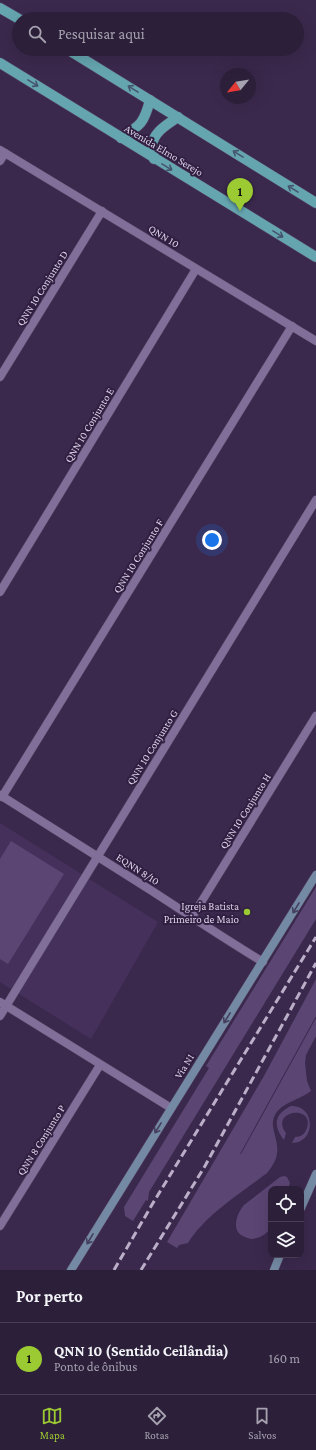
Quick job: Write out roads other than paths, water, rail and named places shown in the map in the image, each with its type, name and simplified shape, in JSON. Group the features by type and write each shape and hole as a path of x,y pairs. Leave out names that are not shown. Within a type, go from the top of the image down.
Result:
{"main road":[{"path":"0,8 12,15"},
{"path":"78,56 316,203"},
{"name":"Avenida Elmo Serejo","path":"0,62 154,159 316,257"},
{"path":"121,138 137,128 142,122 146,115 150,100"},
{"path":"154,159 152,146 154,140 163,127 178,117"},
{"name":"Via N1","path":"71,1270 316,875"},
{"path":"304,1202 315,1180"},
{"path":"274,1270 279,1258"}],"street":[{"path":"0,161 3,151"},
{"name":"QNN 10","path":"3,151 316,341"},
{"name":"QNN 10 Conjunto D","path":"0,377 102,211"},
{"name":"QNN 10 Conjunto E","path":"0,592 196,269"},
{"name":"QNN 10 Conjunto F","path":"1,796 292,326"},
{"name":"QNN 10 Conjunto G","path":"0,1016 3,1004 98,856 316,500"},
{"name":"QNN 10 Conjunto H","path":"192,917 316,716"},
{"name":"EQNN 8/10","path":"1,796 98,856 219,936 263,962"},
{"path":"3,1004 171,1108"},
{"name":"QNN 8 Conjunto P","path":"0,1226 100,1065"}],"railway":[{"path":"114,1270 153,1203 316,937"},
{"path":"141,1270 205,1166 316,963"}],"place":[{"name":"QNN 10 (Sentido Ceilândia)","path":"240,211"},
{"name":"Igreja Batista Primeiro de Maio","path":"247,912"}]}
